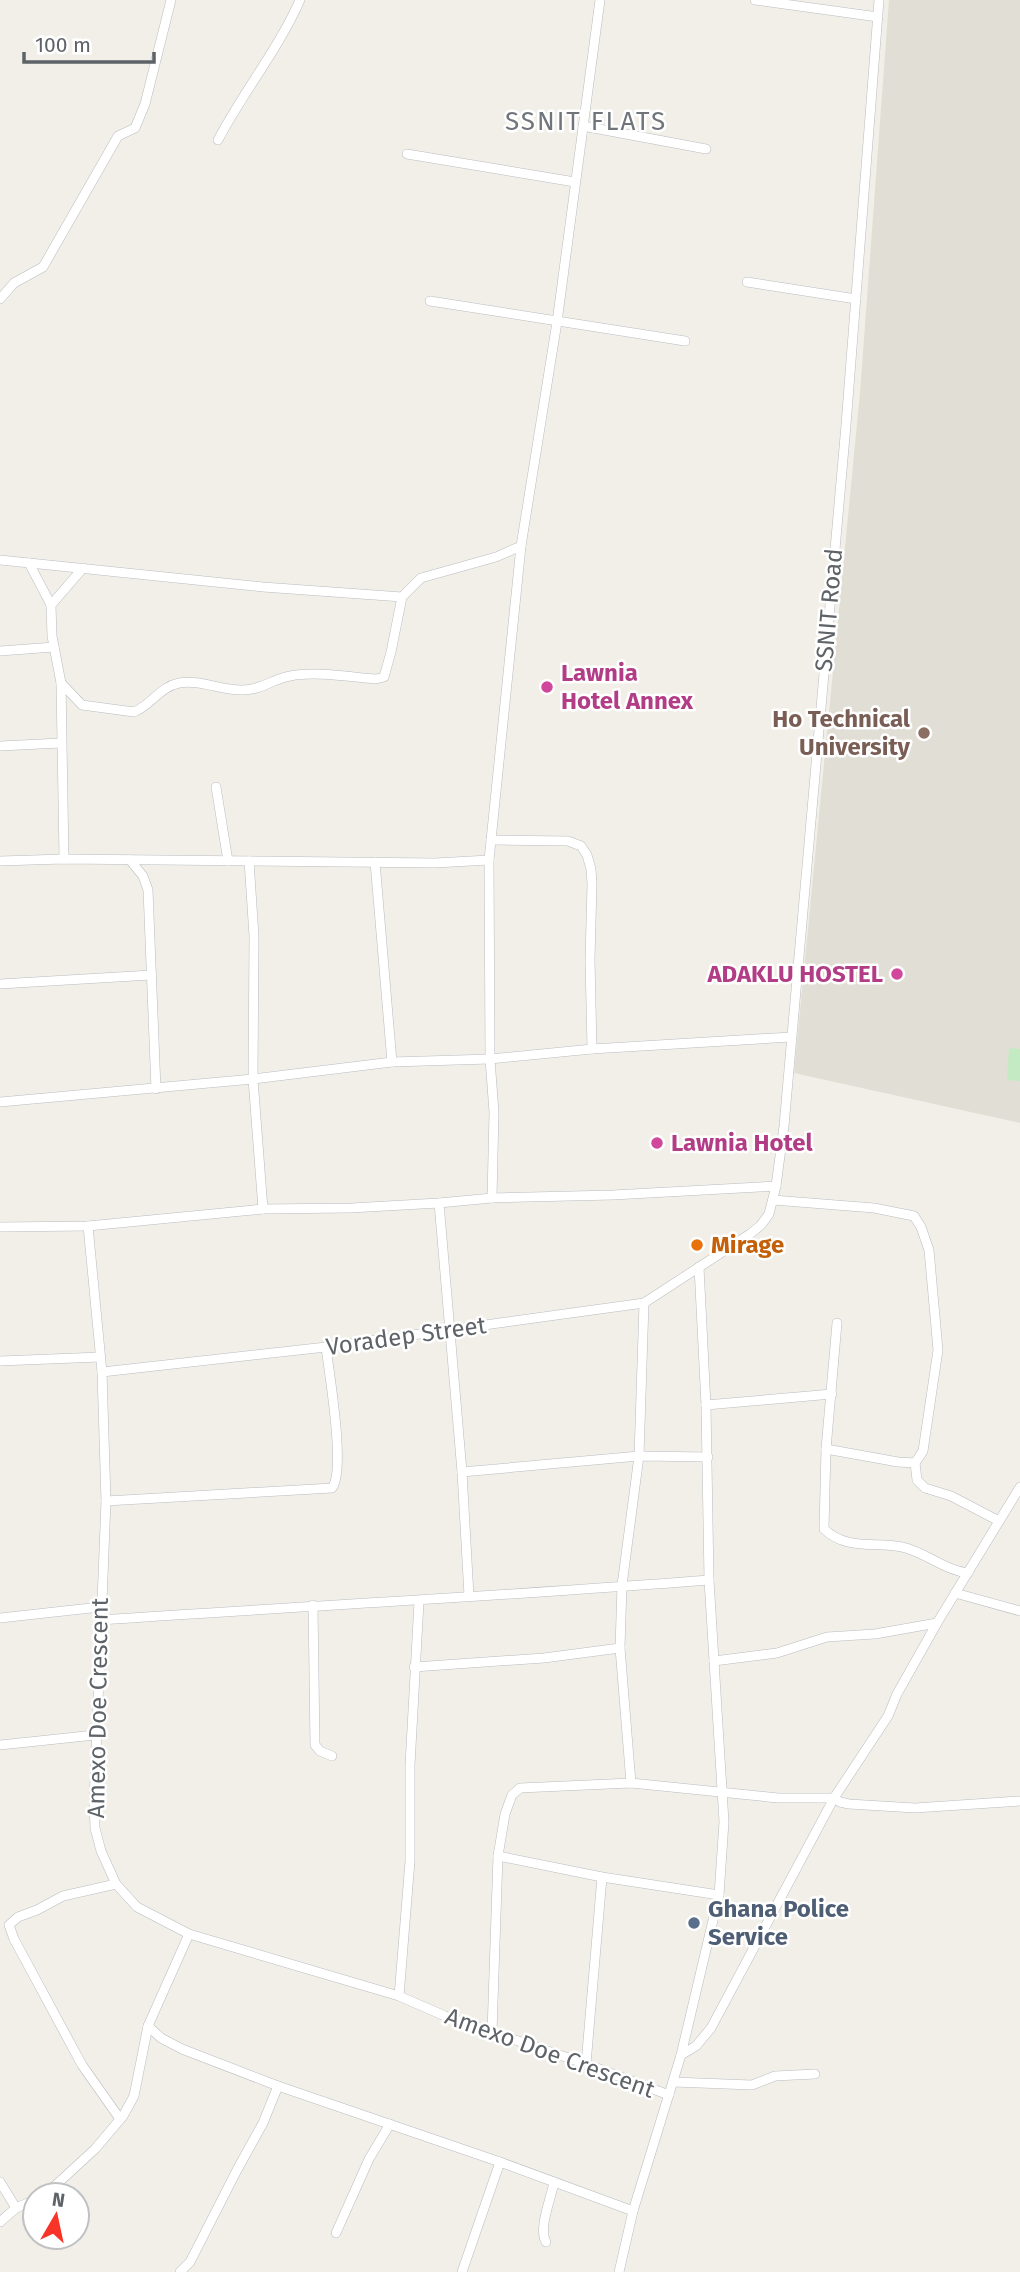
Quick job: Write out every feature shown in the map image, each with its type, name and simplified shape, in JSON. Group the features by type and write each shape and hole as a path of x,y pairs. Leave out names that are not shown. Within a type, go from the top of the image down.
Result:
{"street":[{"path":"0,299 14,283 43,267 118,136 135,128 145,104 171,0"},
{"path":"218,140 235,108 288,29 300,0"},
{"path":"492,1198 494,1112 490,1059 489,860 521,546 557,322 600,0"},
{"path":"755,0 878,17"},
{"name":"SSNIT Road","path":"699,1267 761,1225 769,1214 776,1186 802,936 879,0"},
{"path":"583,126 706,149"},
{"path":"407,155 575,182"},
{"path":"747,282 856,299"},
{"path":"430,301 685,341"},
{"path":"61,683 82,705 134,712 142,709 160,691 180,683 241,691 301,675 376,679 384,677 402,597 421,578 496,557 521,546"},
{"path":"0,560 263,587 402,597"},
{"path":"29,563 51,606 51,636 61,683 64,859"},
{"path":"51,606 83,568"},
{"path":"0,651 54,647"},
{"path":"0,746 61,743"},
{"path":"216,788 228,861"},
{"path":"491,840 568,841 581,846 587,855 592,869 592,1049"},
{"path":"0,861 64,859 435,863 489,860"},
{"path":"130,860 143,876 148,891 156,1089"},
{"path":"249,860 254,936 253,1079 263,1209"},
{"path":"375,862 392,1062"},
{"path":"0,985 151,975"},
{"path":"0,1102 156,1089 392,1062 490,1059 592,1049 791,1037"},
{"path":"0,1227 88,1226 263,1209 776,1186"},
{"path":"773,1200 874,1208 914,1216 929,1250 938,1350 922,1451 915,1463 917,1480 925,1488 951,1496 999,1521"},
{"path":"439,1203 462,1472 469,1596"},
{"name":"Amexo Doe Crescent","path":"88,1226 102,1372 106,1502 100,1607 95,1828 101,1851 116,1884 137,1907 189,1934 399,1996 445,2016 669,2095"},
{"path":"619,2272 632,2211 681,2054 719,1895 724,1822 709,1580 708,1457 699,1267"},
{"name":"Voradep Street","path":"102,1372 326,1347 644,1303 699,1267"},
{"path":"631,1783 620,1648 622,1585 639,1456 644,1303"},
{"path":"837,1323 826,1449 824,1528 833,1537 853,1543 904,1547 953,1571 968,1573"},
{"path":"106,1502 332,1488 336,1480 337,1456 326,1347"},
{"path":"0,1361 100,1357"},
{"path":"706,1405 831,1394"},
{"path":"826,1449 915,1463"},
{"path":"462,1472 639,1456 708,1457"},
{"path":"681,2054 696,2046 711,2028 834,1798 888,1716 897,1694 937,1623 1020,1487"},
{"path":"100,1619 313,1605 419,1602 469,1596 622,1585 656,1586 709,1580"},
{"path":"955,1593 1020,1611"},
{"path":"399,1996 410,1861 414,1667 419,1602"},
{"path":"313,1605 315,1745 320,1751 332,1756"},
{"path":"0,1618 100,1607"},
{"path":"714,1661 777,1653 827,1637 875,1634 937,1623"},
{"path":"414,1667 544,1658 620,1648"},
{"path":"0,1745 96,1735"},
{"path":"492,2032 498,1856 505,1814 512,1795 520,1788 631,1783 723,1794 834,1798 849,1804 915,1808 1020,1801"},
{"path":"498,1856 602,1877 719,1895"},
{"path":"586,2064 602,1877"},
{"path":"116,1884 63,1896 18,1917 9,1925 54,2017 82,2065 120,2119"},
{"path":"61,2181 95,2150 120,2119 134,2096 148,2026 189,1934"},
{"path":"148,2026 161,2038 182,2049 278,2086 500,2162 632,2211"},
{"path":"673,2082 752,2085 775,2076 815,2074"},
{"path":"180,2272 195,2253 263,2123 278,2086"},
{"path":"335,2233 369,2160 390,2124"},
{"path":"462,2272 500,2162"},
{"path":"0,2182 16,2208"},
{"path":"546,2242 542,2234 543,2225 554,2182"},
{"path":"0,2222 21,2206"}],"shaded area":[{"name":"Ho Technical University","path":"889,0 1020,0 1020,1123 794,1073 860,393"}],"green space":[{"path":"1009,1048 1020,1049 1020,1081 1007,1080"}],"place":[{"name":"Lawnia Hotel Annex","path":"547,687"},
{"name":"Ho Technical University","path":"924,733"},
{"name":"ADAKLU HOSTEL","path":"897,974"},
{"name":"Lawnia Hotel","path":"657,1143"},
{"name":"Mirage","path":"697,1245"},
{"name":"Ghana Police Service","path":"694,1923"}],"district":[{"name":"SSNIT FLATS","path":"586,121"}]}
